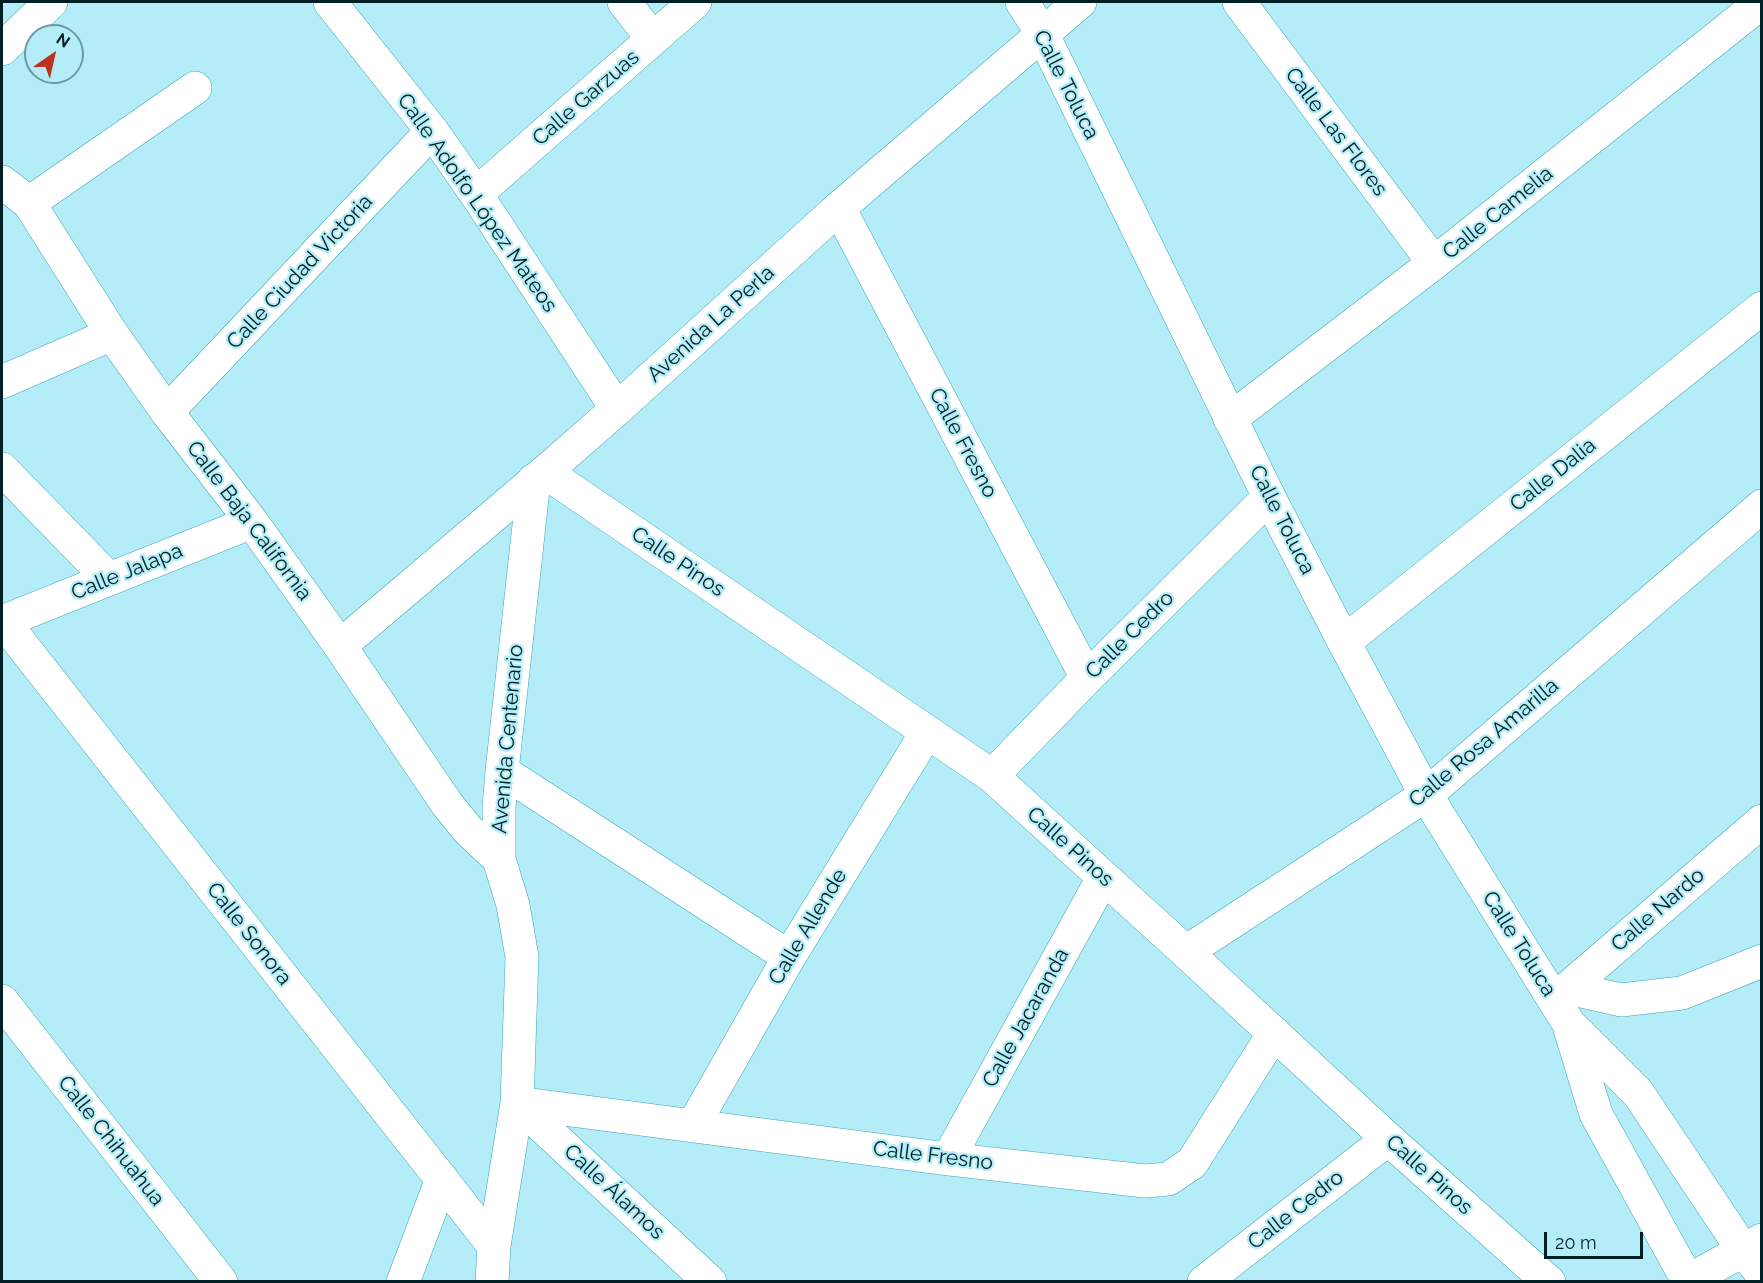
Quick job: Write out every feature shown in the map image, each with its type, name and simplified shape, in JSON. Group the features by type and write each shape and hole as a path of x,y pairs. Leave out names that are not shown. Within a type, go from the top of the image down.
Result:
{"street":[{"path":"7,33 51,2"},
{"name":"Calle Adolfo López Mateos","path":"330,2 432,131 617,409"},
{"path":"624,2 653,39"},
{"name":"Calle Garzuas","path":"476,194 695,2"},
{"name":"Calle Toluca","path":"1022,2 1042,33 1269,497 1426,795 1564,1004 1638,1093 1755,1254"},
{"name":"Avenida La Perla","path":"340,646 617,409 839,208 1080,2"},
{"name":"Calle Las Flores","path":"1239,2 1434,264"},
{"name":"Calle Camelia","path":"1230,419 1434,264 1761,2"},
{"path":"29,203 195,88"},
{"name":"Calle Ciudad Victoria","path":"167,412 432,131"},
{"name":"Calle Baja California","path":"2,182 29,203 111,333 167,412 252,522 340,646 447,804 468,830 499,859"},
{"name":"Calle Fresno","path":"839,208 1087,678"},
{"name":"Calle Dalia","path":"1344,642 1761,308"},
{"path":"2,382 111,333"},
{"path":"2,469 109,579"},
{"name":"Calle Pinos","path":"540,476 992,776 1388,1139 1549,1281"},
{"name":"Avenida Centenario","path":"492,1281 494,1246 517,1103 522,957 513,905 499,859 499,807 540,476"},
{"name":"Calle Cedro","path":"992,776 1269,497"},
{"name":"Calle Rosa Amarilla","path":"1186,952 1426,795 1761,506"},
{"name":"Calle Jalapa","path":"2,622 252,522"},
{"name":"Calle Sonora","path":"2,622 494,1246"},
{"name":"Calle Allende","path":"693,1126 789,957 927,732"},
{"path":"502,771 789,957"},
{"name":"Calle Nardo","path":"1564,1004 1761,821"},
{"name":"Calle Jacaranda","path":"948,1159 1103,878"},
{"path":"1564,1004 1682,993 1761,961"},
{"name":"Calle Chihuahua","path":"2,1001 221,1281"},
{"name":"Calle Toluca","path":"1564,1004 1596,1114 1687,1281"},
{"name":"Calle Fresno","path":"517,1103 948,1159 1145,1181 1168,1179 1192,1163 1274,1033"},
{"name":"Calle Álamos","path":"517,1103 710,1281"},
{"name":"Calle Cedro","path":"1204,1281 1388,1139"},
{"path":"403,1281 442,1179"},
{"path":"1687,1281 1755,1254"}]}
